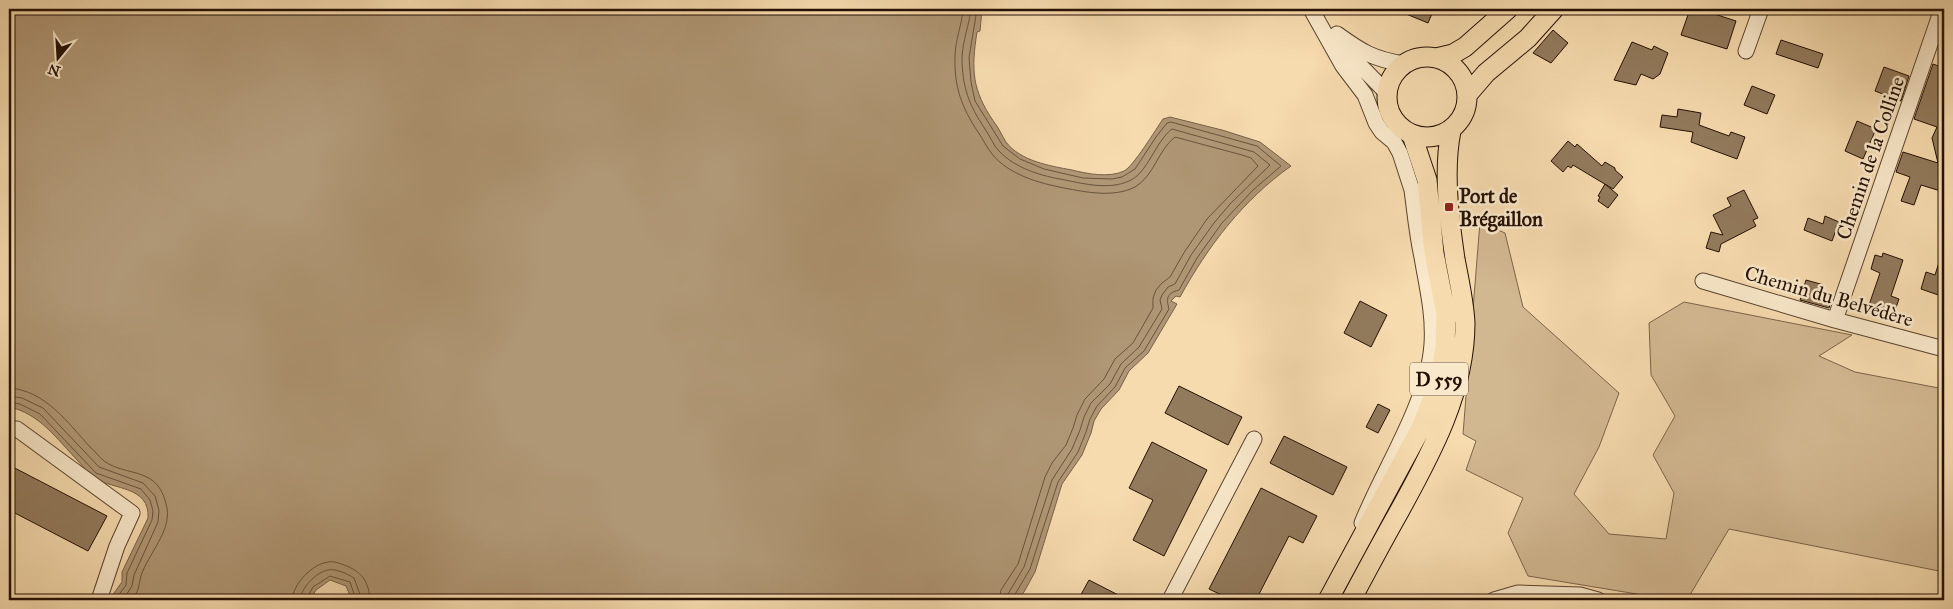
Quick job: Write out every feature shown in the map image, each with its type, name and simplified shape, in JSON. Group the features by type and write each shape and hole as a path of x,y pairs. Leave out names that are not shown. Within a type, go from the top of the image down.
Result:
{"main road":[{"path":"1436,58 1453,54 1466,47 1508,9"},
{"path":"1468,94 1486,73 1528,38 1554,9"},
{"path":"1436,58 1448,62 1458,70 1465,81 1468,104 1459,123 1451,131 1432,138 1412,135 1395,122 1387,104 1390,82 1404,64 1414,59 1436,58"},
{"name":"D 559","path":"1350,600 1438,437 1454,395 1461,362 1465,321 1449,207 1448,142 1451,131"},
{"name":"D 559","path":"1330,596 1421,428 1438,388 1445,349 1446,314 1434,253 1427,180 1412,135"}],"street":[{"path":"1746,52 1761,9"},
{"name":"Chemin de la Colline","path":"1835,320 1942,9"},
{"path":"1314,13 1360,50 1374,58 1404,64"},
{"path":"1314,13 1351,58 1387,93"},
{"path":"1314,13 1343,66 1365,95 1376,123 1382,132 1394,142 1406,169 1412,190 1433,320 1432,346 1420,394 1405,433 1374,494 1330,596"},
{"name":"Chemin du Belvédère","path":"1703,281 1835,320 1944,349"},
{"path":"9,429 17,429 132,513 99,600"},
{"path":"1170,600 1254,439"},
{"path":"1494,600 1518,593 1580,595 1598,600"}],"shaded area":[{"path":"1480,222 1505,233 1523,307 1619,393 1599,447 1574,494 1609,534 1666,539 1674,493 1653,455 1675,416 1651,375 1649,323 1684,302 1852,335 1819,356 1855,372 1944,389 1944,572 1729,529 1687,600 1673,600 1528,576 1508,533 1523,498 1466,470 1476,441 1463,434"}],"water":[{"path":"9,9 982,9 980,31 977,32 974,58 977,89 987,111 1006,142 1019,154 1036,162 1085,173 1105,175 1118,173 1124,171 1133,163 1163,119 1170,117 1260,142 1291,166 1257,194 1228,225 1202,260 1180,297 1176,296 1171,301 1177,304 1148,353 1129,371 1119,390 1101,409 1094,421 1082,455 1062,484 1035,572 1024,592 1017,600 352,600 346,586 330,580 316,590 310,600 109,600 122,582 122,572 148,518 147,508 143,500 137,494 94,478 47,428 20,410 9,407"}],"building":[{"path":"1394,9 1434,9 1428,23"},
{"path":"1690,9 1699,9 1736,21 1727,49 1681,35"},
{"path":"1553,30 1568,43 1551,63 1533,53"},
{"path":"1781,40 1823,54 1818,68 1776,54"},
{"path":"1632,42 1652,50 1654,46 1668,53 1660,74 1653,79 1641,74 1636,85 1614,80"},
{"path":"1933,64 1944,68 1944,192 1921,185 1914,205 1901,201 1910,177 1896,172 1903,152 1938,163 1932,138 1937,127 1914,119"},
{"path":"1884,67 1909,76 1901,101 1875,91"},
{"path":"1752,86 1775,95 1767,114 1744,105"},
{"path":"1678,109 1701,113 1699,125 1729,136 1731,132 1745,137 1737,159 1691,142 1693,132 1660,127 1662,115 1677,117"},
{"path":"1857,121 1876,129 1863,159 1845,151"},
{"path":"1568,141 1575,147 1577,144 1602,166 1605,162 1615,168 1623,177 1613,189 1573,165 1571,168 1568,166 1563,172 1551,161"},
{"path":"1605,184 1618,195 1608,208 1598,201 1600,197 1598,196"},
{"path":"1744,190 1758,218 1753,220 1756,226 1721,244 1719,252 1706,248 1711,232 1723,235 1713,215 1731,206 1727,198"},
{"path":"1825,216 1839,222 1832,241 1804,230 1808,218 1823,224"},
{"path":"1883,253 1903,260 1891,296 1899,299 1893,316 1868,308 1880,273 1871,269 1875,255 1882,257"},
{"path":"1942,253 1944,253 1944,297 1921,289 1926,272 1935,275"},
{"path":"1806,280 1824,285 1821,293 1833,296 1829,308 1800,300"},
{"path":"1360,301 1387,315 1371,347 1344,333"},
{"path":"1179,386 1242,417 1228,445 1165,413"},
{"path":"1378,404 1390,410 1378,433 1366,427"},
{"path":"1284,436 1347,467 1333,495 1270,463"},
{"path":"1152,442 1207,470 1164,556 1133,540 1153,500 1129,488"},
{"path":"9,465 107,516 88,551 9,510"},
{"path":"1261,488 1317,516 1303,543 1289,536 1256,600 1232,600 1209,589"},
{"path":"1089,580 1128,600 1078,600"}],"place":[{"name":"Port de Brégaillon","path":"1449,207"}]}
